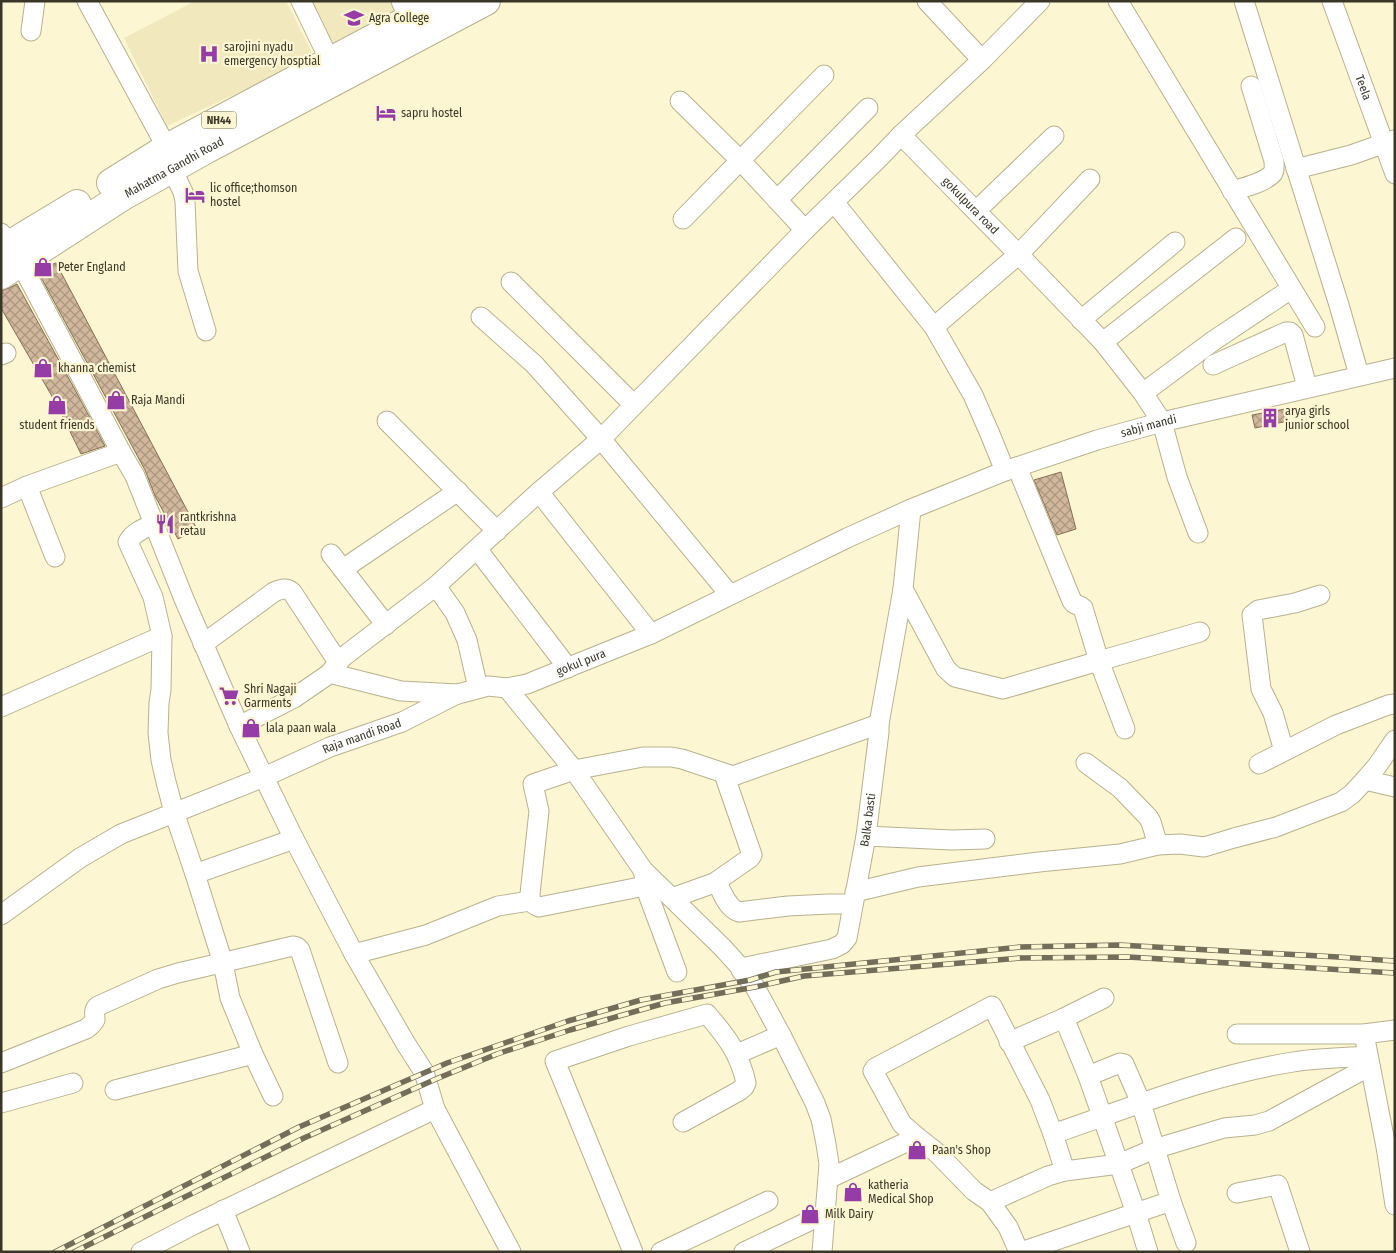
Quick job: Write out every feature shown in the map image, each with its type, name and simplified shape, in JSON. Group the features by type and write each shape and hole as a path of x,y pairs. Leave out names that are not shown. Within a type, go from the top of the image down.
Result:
{"highway":[{"name":"Mahatma Gandhi Road","path":"7,253 123,196 170,159 330,61 405,10 444,1"},
{"name":"Mahatma Gandhi Road","path":"170,159 205,150 486,1"}],"street":[{"path":"31,31 35,1"},
{"path":"87,1 170,159 185,201 188,271 206,331"},
{"path":"300,1 330,61"},
{"path":"927,1 982,60"},
{"path":"239,726 294,698 334,668 352,650 436,586 601,439 901,134 982,60 1040,1"},
{"path":"1118,1 1314,327"},
{"path":"1244,1 1359,375"},
{"name":"Teela","path":"1332,1 1389,141 1395,174"},
{"path":"684,219 824,75"},
{"path":"1232,191 1264,179 1272,174 1274,170 1274,161 1251,86"},
{"path":"680,101 740,160 805,230"},
{"path":"777,200 868,108"},
{"name":"gokulpura road","path":"901,134 1103,342 1143,393 1162,422 1176,478 1198,533"},
{"path":"976,210 1054,136"},
{"path":"1296,169 1351,155 1389,141"},
{"path":"934,327 1019,254 1090,179"},
{"path":"834,202 934,327 972,395 990,434 1011,469 1072,601 1076,606 1083,608 1099,661 1125,730"},
{"path":"1103,342 1236,238"},
{"path":"1081,320 1174,242"},
{"path":"7,253 135,476 184,600 239,726 294,839 354,954 424,1072 435,1109 510,1252"},
{"path":"512,282 634,405"},
{"path":"1143,393 1213,341 1291,289"},
{"path":"481,317 534,364 601,439 730,595"},
{"path":"1213,365 1286,332 1290,332 1293,335 1307,388"},
{"name":"sabji mandi","path":"910,509 1011,469 1097,440 1162,422 1395,368"},
{"path":"388,421 497,531"},
{"path":"1,498 27,486 121,452"},
{"path":"27,486 55,556"},
{"path":"343,569 458,491"},
{"path":"540,492 651,634"},
{"name":"gokul pura","path":"334,668 333,674 401,691 458,694 478,688 496,686 507,688 527,684 651,634 910,509"},
{"name":"Balka basti","path":"741,968 838,947 847,938 866,836 879,724 903,589 910,509"},
{"path":"154,524 135,533 128,542 153,598 162,636 158,732 161,760 174,812 224,963 230,998 272,1096"},
{"path":"477,549 568,668"},
{"path":"331,554 386,624"},
{"path":"436,586 455,613 467,640 478,688"},
{"path":"203,644 274,592 289,589 334,668"},
{"path":"903,589 942,662 950,673 955,677 1003,689 1200,632"},
{"path":"1284,751 1273,713 1261,689 1252,615 1258,610 1295,603 1320,595"},
{"path":"1,707 162,636"},
{"path":"507,688 574,770 644,878 677,972"},
{"name":"Raja mandi Road","path":"1,914 101,845 121,834 264,777 330,747 384,730 458,694"},
{"path":"1258,764 1336,725 1366,712 1395,704"},
{"path":"644,878 539,907 534,905 530,901 530,894 539,811 533,784 574,770 643,758 682,759 724,774 736,776 879,724"},
{"path":"717,882 731,907 734,911 739,912 854,898 918,877 1120,854 1158,845 1180,844 1204,847 1276,827 1341,802 1352,794 1384,785 1377,766 1395,740"},
{"path":"1086,763 1120,788 1148,817 1158,845"},
{"path":"672,898 717,882 752,855 724,774"},
{"path":"866,836 952,840 985,839"},
{"path":"196,874 294,839"},
{"path":"644,878 672,898 741,968 755,987 802,1076 821,1118 828,1157 822,1252"},
{"path":"354,954 426,935 498,906 530,901"},
{"path":"1,1063 86,1029 95,1020 95,1008 158,979 293,946 300,950 338,1063"},
{"path":"1010,1042 1104,998"},
{"path":"1065,1171 1040,1100 992,1006 873,1069 902,1124 936,1152 974,1191 990,1202 1008,1227 1020,1252 1171,1201"},
{"path":"633,1252 555,1061 629,1036 707,1014 724,1033 737,1054 746,1083 739,1091 684,1122"},
{"path":"1064,1018 1088,1076 1148,1252"},
{"path":"1237,1034 1377,1032 1369,1061 1395,1205"},
{"path":"737,1054 781,1035"},
{"path":"115,1090 253,1054"},
{"path":"1053,1134 1141,1102 1232,1074 1294,1062 1369,1061"},
{"path":"990,1202 1048,1176 1065,1171 1119,1164 1154,1149 1224,1128 1255,1125 1269,1121 1369,1061"},
{"path":"1088,1076 1123,1063 1141,1102 1154,1149 1186,1243"},
{"path":"1,1103 72,1083"},
{"path":"141,1252 223,1210 435,1109"},
{"path":"828,1179 917,1137"},
{"path":"1237,1193 1278,1185 1300,1252"},
{"path":"661,1252 768,1200"},
{"path":"223,1210 240,1252"},
{"path":"744,1252 824,1214"}],"shaded area":[{"path":"195,1 286,1 314,57 167,126 124,38"},
{"name":"Agra College","path":"311,1 418,1 358,35 332,43"}],"building":[{"name":"Raja Mandi","path":"56,263 197,529 178,539 155,496 145,470 37,270"},
{"path":"17,284 105,446 81,454 57,405 1,308 1,291"},
{"name":"arya girls junior school","path":"1285,409 1288,421 1255,428 1252,415"},
{"path":"1061,472 1076,529 1057,535 1034,480"}],"railway":[{"path":"55,1252 299,1127 447,1063 568,1021 641,1000 750,980 776,972 1020,947 1119,945 1395,961"},
{"path":"74,1252 304,1138 436,1079 497,1054 570,1030 665,1003 804,976 1020,958 1128,957 1395,973"}],"place":[{"name":"Agra College","path":"354,18"},
{"name":"sarojini nyadu emergency hosptial","path":"209,54"},
{"name":"sapru hostel","path":"386,113"},
{"name":"lic office;thomson hostel","path":"195,195"},
{"name":"Peter England","path":"43,267"},
{"name":"khanna chemist","path":"43,368"},
{"name":"Raja Mandi","path":"116,400"},
{"name":"student friends","path":"57,405"},
{"name":"arya girls junior school","path":"1270,418"},
{"name":"rantkrishna retau","path":"165,524"},
{"name":"Shri Nagaji Garments","path":"229,696"},
{"name":"lala paan wala","path":"251,728"},
{"name":"Paan's Shop","path":"917,1150"},
{"name":"katheria Medical Shop","path":"853,1192"},
{"name":"Milk Dairy","path":"810,1214"}]}
